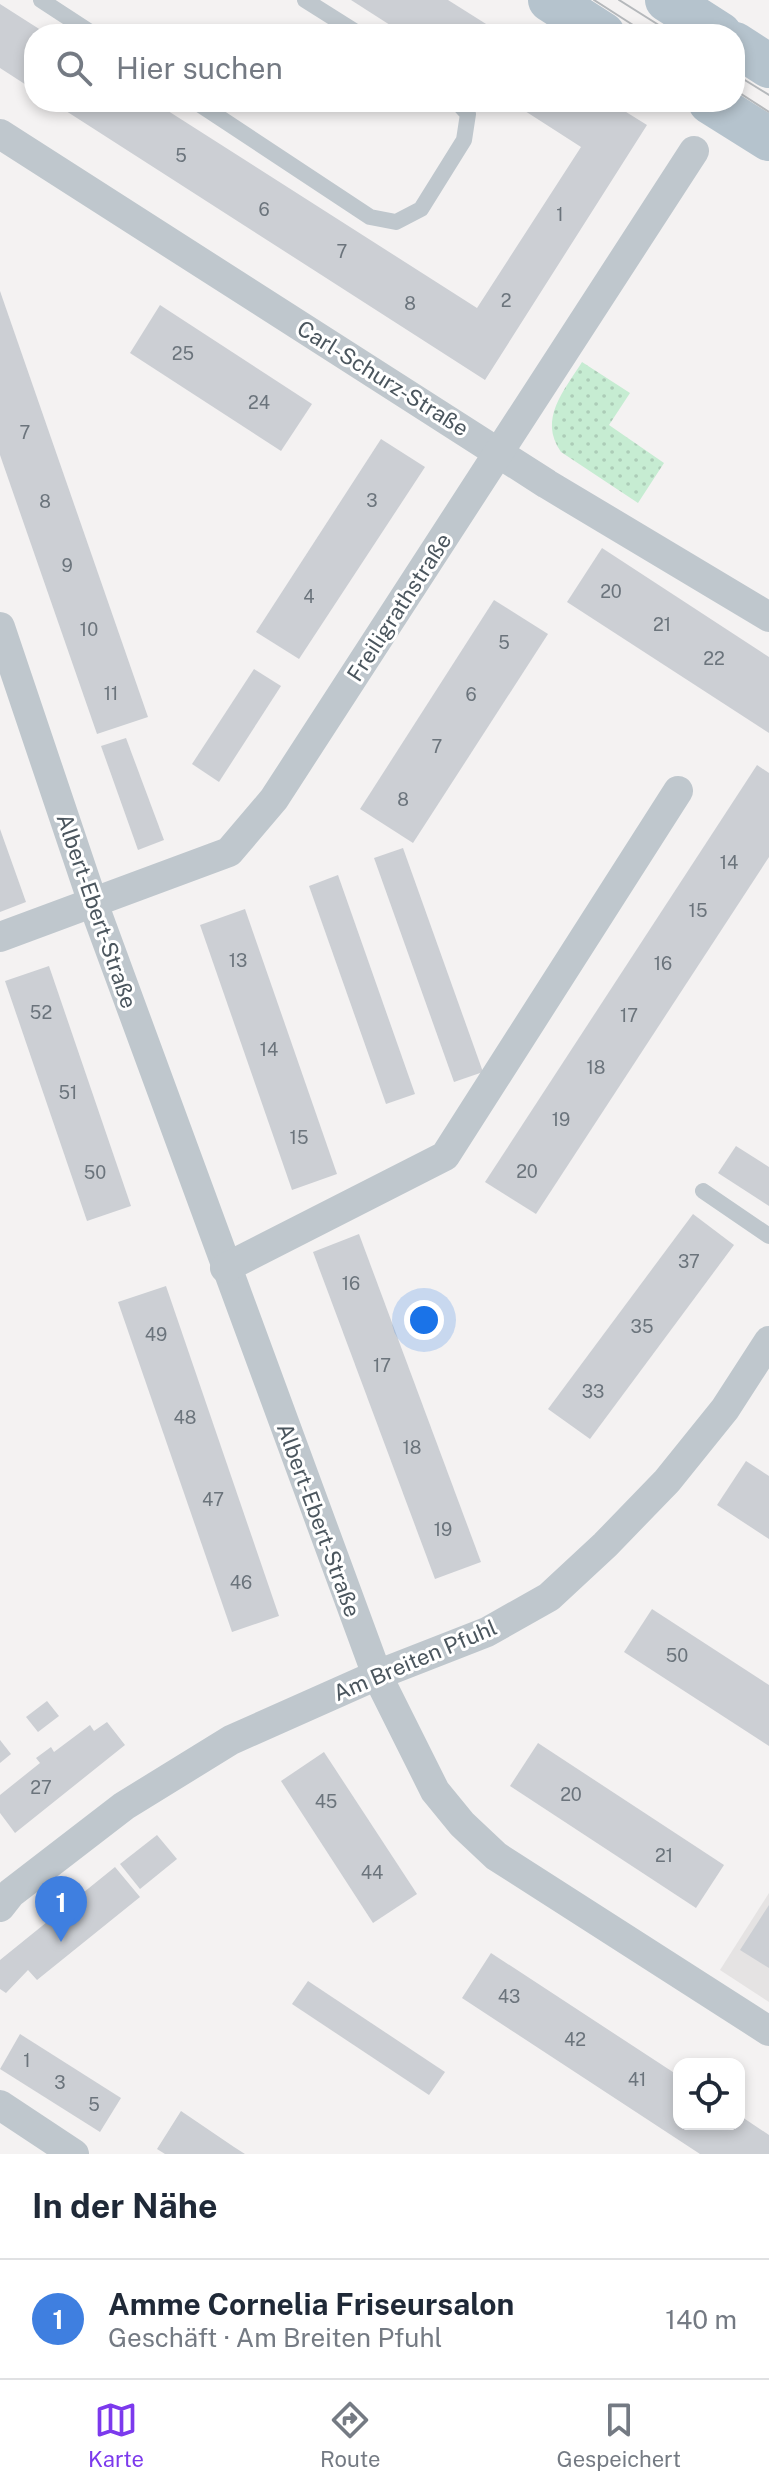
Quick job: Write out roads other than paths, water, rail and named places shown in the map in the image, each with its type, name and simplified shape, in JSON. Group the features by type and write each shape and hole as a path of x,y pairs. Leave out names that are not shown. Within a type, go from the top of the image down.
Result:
{"main road":[{"path":"550,0 587,24"},
{"path":"667,0 704,24"},
{"path":"745,50 769,66"},
{"path":"726,112 769,139"}],"street":[{"name":"Carl-Schurz-Straße","path":"0,134 547,484 769,617"},
{"name":"Freiligrathstraße","path":"0,937 229,852 274,799 694,151"},
{"name":"Albert-Ebert-Straße","path":"0,627 93,903 377,1675 435,1791 462,1824 496,1856 769,2031"},
{"path":"225,1268 445,1156 678,791"},
{"name":"Am Breiten Pfuhl","path":"4,1893 124,1806 231,1740 377,1675 487,1632 549,1597 667,1481 725,1409 769,1341"},
{"path":"0,2105 74,2154"}],"lane":[{"path":"41,0 78,24"},
{"path":"305,0 343,24"},
{"path":"211,112 370,217 396,222 421,209 464,140 466,112"},
{"path":"703,1191 769,1236"}],"tram line":[{"path":"594,0 631,24"},
{"path":"619,0 657,24"},
{"path":"745,80 769,95"},
{"path":"745,96 769,112"}],"place":[{"name":"Amme Cornelia Friseursalon","path":"61,1942"}]}
